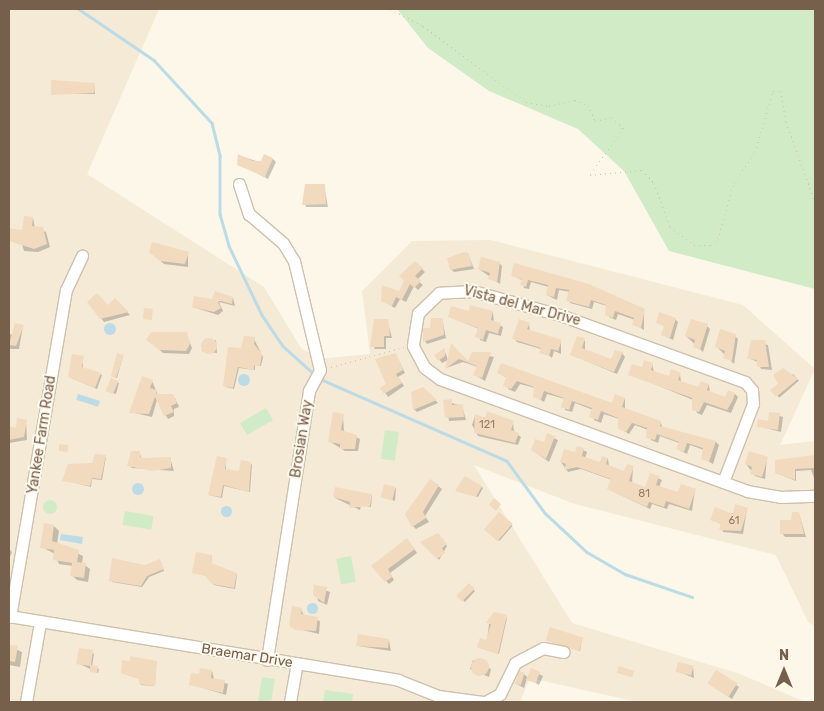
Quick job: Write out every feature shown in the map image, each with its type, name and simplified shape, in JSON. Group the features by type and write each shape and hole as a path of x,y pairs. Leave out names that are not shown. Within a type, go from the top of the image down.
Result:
{"street":[{"path":"239,184 249,214 283,243 294,261 320,370"},
{"name":"Yankee Farm Road","path":"9,616 66,290 82,256"},
{"name":"Vista del Mar Drive","path":"413,345 413,326 423,305 439,293 463,289 560,315 741,380 752,390 754,399 723,482"},
{"path":"413,345 424,368 440,379 766,496 815,496"},
{"name":"Brosian Way","path":"267,660 309,391 320,370"},
{"name":"Braemar Drive","path":"9,616 40,623 398,680 438,699 484,702"},
{"path":"26,702 40,623"},
{"path":"484,702 500,694 515,663 543,648 564,652"},
{"path":"290,702 297,664"}],"path":[{"path":"390,9 423,26 526,102 549,106 575,100 588,105 595,122 612,117 623,128 590,175 642,170 654,183 670,228 694,245 711,245 718,239 734,183 755,152 773,91 781,91 786,122 815,202"},
{"path":"320,370 413,345"}],"shaded area":[{"path":"9,9 159,9 87,174 264,287 301,348 319,359 370,354 362,291 412,241 491,240 743,305 815,369 780,445 815,441 815,626 808,622 776,555 575,504 474,465 572,623 740,674 805,702 638,702 530,678 520,702 9,702"}],"green space":[{"path":"397,9 815,9 815,289 669,251 624,171 578,129 489,91 428,48"},
{"path":"266,408 273,420 247,435 240,423"},
{"path":"385,430 399,432 395,461 381,459"},
{"path":"47,500 53,500 57,507 53,514 47,514 43,510 43,504"},
{"path":"125,511 154,516 151,530 123,525"},
{"path":"351,556 356,582 341,584 336,559"},
{"path":"262,677 275,679 271,702 258,702"},
{"path":"325,690 353,694 352,702 323,702"}],"water":[{"path":"110,323 116,329 110,335 104,329"},
{"path":"244,374 250,380 244,386 238,380"},
{"path":"78,394 100,401 98,407 76,400"},
{"path":"136,483 140,483 144,489 140,495 136,495 132,491 132,487"},
{"path":"226,505 232,511 226,517 220,511"},
{"path":"61,534 83,537 82,544 60,540"},
{"path":"312,602 318,608 312,614 306,608"}],"building":[{"path":"51,80 95,83 94,93 51,95"},
{"path":"238,154 253,161 261,161 264,154 273,158 265,177 237,165"},
{"path":"305,184 325,184 326,204 302,205"},
{"path":"24,216 33,217 32,226 43,227 47,244 34,249 9,241 9,228 22,230"},
{"path":"152,242 189,252 185,264 160,261 149,252"},
{"path":"464,252 468,253 472,266 450,270 447,258"},
{"path":"481,257 500,262 497,282 488,279 490,273 478,269"},
{"path":"415,261 423,268 415,276 421,281 414,288 410,284 402,300 396,297 392,306 381,301 382,285 399,291 404,281 399,276"},
{"path":"514,263 589,284 645,309 641,328 632,325 634,318 615,311 613,318 605,315 606,305 591,300 589,307 566,301 569,290 556,288 554,297 546,295 548,285 528,280 526,287 520,285 522,279 511,276"},
{"path":"215,291 233,297 232,304 217,300 221,308 214,312 192,307 194,296 212,299"},
{"path":"97,293 108,305 115,298 129,312 100,319 87,302"},
{"path":"470,305 493,311 491,320 501,323 498,334 486,330 483,340 475,337 478,328 448,317 451,306 469,311"},
{"path":"144,308 153,309 152,320 143,319"},
{"path":"659,312 676,318 670,338 661,335 664,326 656,323"},
{"path":"431,318 443,318 444,335 423,342 423,328 430,328"},
{"path":"374,319 388,319 390,336 384,336 384,347 370,347"},
{"path":"519,319 530,323 527,329 562,340 558,351 551,349 549,356 539,353 541,348 512,339"},
{"path":"691,319 708,324 700,350 693,347 695,340 685,336"},
{"path":"15,323 24,325 16,346 9,345"},
{"path":"720,329 736,334 732,361 723,358 725,351 715,347"},
{"path":"151,332 187,332 190,344 186,351 159,350 146,340"},
{"path":"244,336 255,337 254,344 262,354 260,366 254,365 254,370 238,367 233,388 223,386 228,347 241,348"},
{"path":"577,336 585,338 582,348 611,359 615,350 623,352 614,372 570,355"},
{"path":"209,338 215,340 217,346 215,352 209,354 203,352 201,346 203,340"},
{"path":"751,340 765,340 769,367 757,367 757,360 747,359"},
{"path":"451,343 468,361 472,352 491,352 482,378 473,375 477,366 459,359 445,369"},
{"path":"445,348 445,356 438,361 434,355"},
{"path":"117,353 124,355 116,378 111,376"},
{"path":"396,353 403,370 396,374 402,383 384,394 380,388 386,384 375,359"},
{"path":"72,354 84,356 82,367 101,373 95,388 68,377"},
{"path":"644,360 653,363 651,370 669,376 671,369 681,373 678,380 698,387 701,381 709,384 707,390 725,397 728,390 735,393 733,400 727,410 704,402 699,412 692,410 692,398 628,375 632,364 642,367"},
{"path":"501,363 612,403 615,394 625,398 622,407 661,421 660,426 716,441 709,462 701,459 703,448 687,443 684,452 676,449 679,442 657,434 655,440 646,438 647,428 632,423 626,432 618,429 618,418 601,411 598,420 589,417 592,408 572,401 569,410 561,407 564,398 544,391 541,400 533,397 534,387 517,381 511,389 503,386 506,377 497,373"},
{"path":"783,368 798,379 776,397 770,390 778,384 773,375"},
{"path":"142,376 153,380 150,388 157,390 156,394 173,394 177,403 171,406 174,412 164,416 155,397 149,414 129,413"},
{"path":"111,378 118,381 113,394 106,391"},
{"path":"423,387 437,400 413,410 411,392"},
{"path":"452,399 452,405 463,404 464,417 445,418 443,400"},
{"path":"487,411 514,421 511,430 519,433 515,443 474,433 475,414 485,418"},
{"path":"333,412 344,414 341,430 357,435 355,449 340,449 340,444 328,442"},
{"path":"769,412 780,413 778,430 757,427 758,419 768,421"},
{"path":"17,418 27,420 24,437 9,440 9,426 16,428"},
{"path":"547,433 555,436 546,459 531,450 535,439 544,442"},
{"path":"59,444 68,445 68,452 59,451"},
{"path":"577,446 584,448 582,456 600,462 602,456 608,458 606,464 624,471 627,464 634,466 629,481 645,487 650,473 659,476 656,485 678,492 681,484 696,489 689,509 666,501 664,507 649,502 647,507 607,489 611,479 577,467 564,470 566,464 560,462 564,449 575,452"},
{"path":"131,451 140,451 140,457 146,458 171,457 171,468 152,471 127,466"},
{"path":"749,451 768,457 762,477 750,474 752,467 745,464"},
{"path":"95,454 106,455 101,479 92,478 90,486 62,481 68,464 92,463"},
{"path":"815,455 815,468 795,469 795,480 775,473 775,460"},
{"path":"217,456 227,458 225,469 239,471 241,460 251,462 249,492 223,485 221,497 208,495"},
{"path":"465,476 482,486 476,497 455,491"},
{"path":"430,479 439,485 423,512 426,518 412,527 405,514"},
{"path":"384,484 396,487 392,500 381,498"},
{"path":"335,487 372,494 370,506 349,508 350,502 333,497"},
{"path":"494,498 501,504 496,511 489,505"},
{"path":"735,504 748,508 741,531 719,530 721,524 710,520 715,507 733,514"},
{"path":"499,512 513,524 497,541 484,529"},
{"path":"792,512 799,512 804,534 780,534 780,520 791,520"},
{"path":"44,523 54,525 52,541 79,550 77,562 86,563 84,578 70,576 72,563 53,560 54,550 40,548"},
{"path":"438,533 447,544 442,548 445,553 437,559 420,542"},
{"path":"407,538 415,549 388,569 392,577 385,582 371,566"},
{"path":"196,552 212,555 211,563 237,573 234,588 212,584 205,576 192,573"},
{"path":"112,558 145,565 160,559 164,569 147,576 141,586 109,581"},
{"path":"469,583 475,589 462,601 456,596"},
{"path":"314,585 327,587 324,603 313,595"},
{"path":"292,606 302,608 301,614 318,617 316,631 295,630 289,626"},
{"path":"494,612 507,615 498,654 477,647 480,638 486,640 491,624 486,623"},
{"path":"550,627 583,638 579,651 546,640"},
{"path":"358,634 389,639 388,648 356,646"},
{"path":"9,645 18,646 15,662 9,661"},
{"path":"79,648 93,650 91,665 98,666 97,673 90,672 90,666 76,664"},
{"path":"130,656 157,661 155,686 139,684 139,679 121,673 122,660 130,661"},
{"path":"480,658 486,661 489,667 486,673 480,676 474,673 471,667 474,661"},
{"path":"678,662 694,666 691,676 676,672"},
{"path":"619,666 634,671 632,678 617,673"},
{"path":"200,668 212,670 211,678 225,680 223,693 189,685 191,673 199,674"},
{"path":"531,668 540,672 536,683 526,680"},
{"path":"716,670 737,683 729,697 708,684"},
{"path":"519,671 525,673 521,685 515,683"}],"waterway":[{"path":"79,9 154,60 212,123 220,156 220,214 229,246 262,315 283,346 314,374"},
{"path":"318,378 507,461 545,513 587,552 625,574 692,597"}]}
